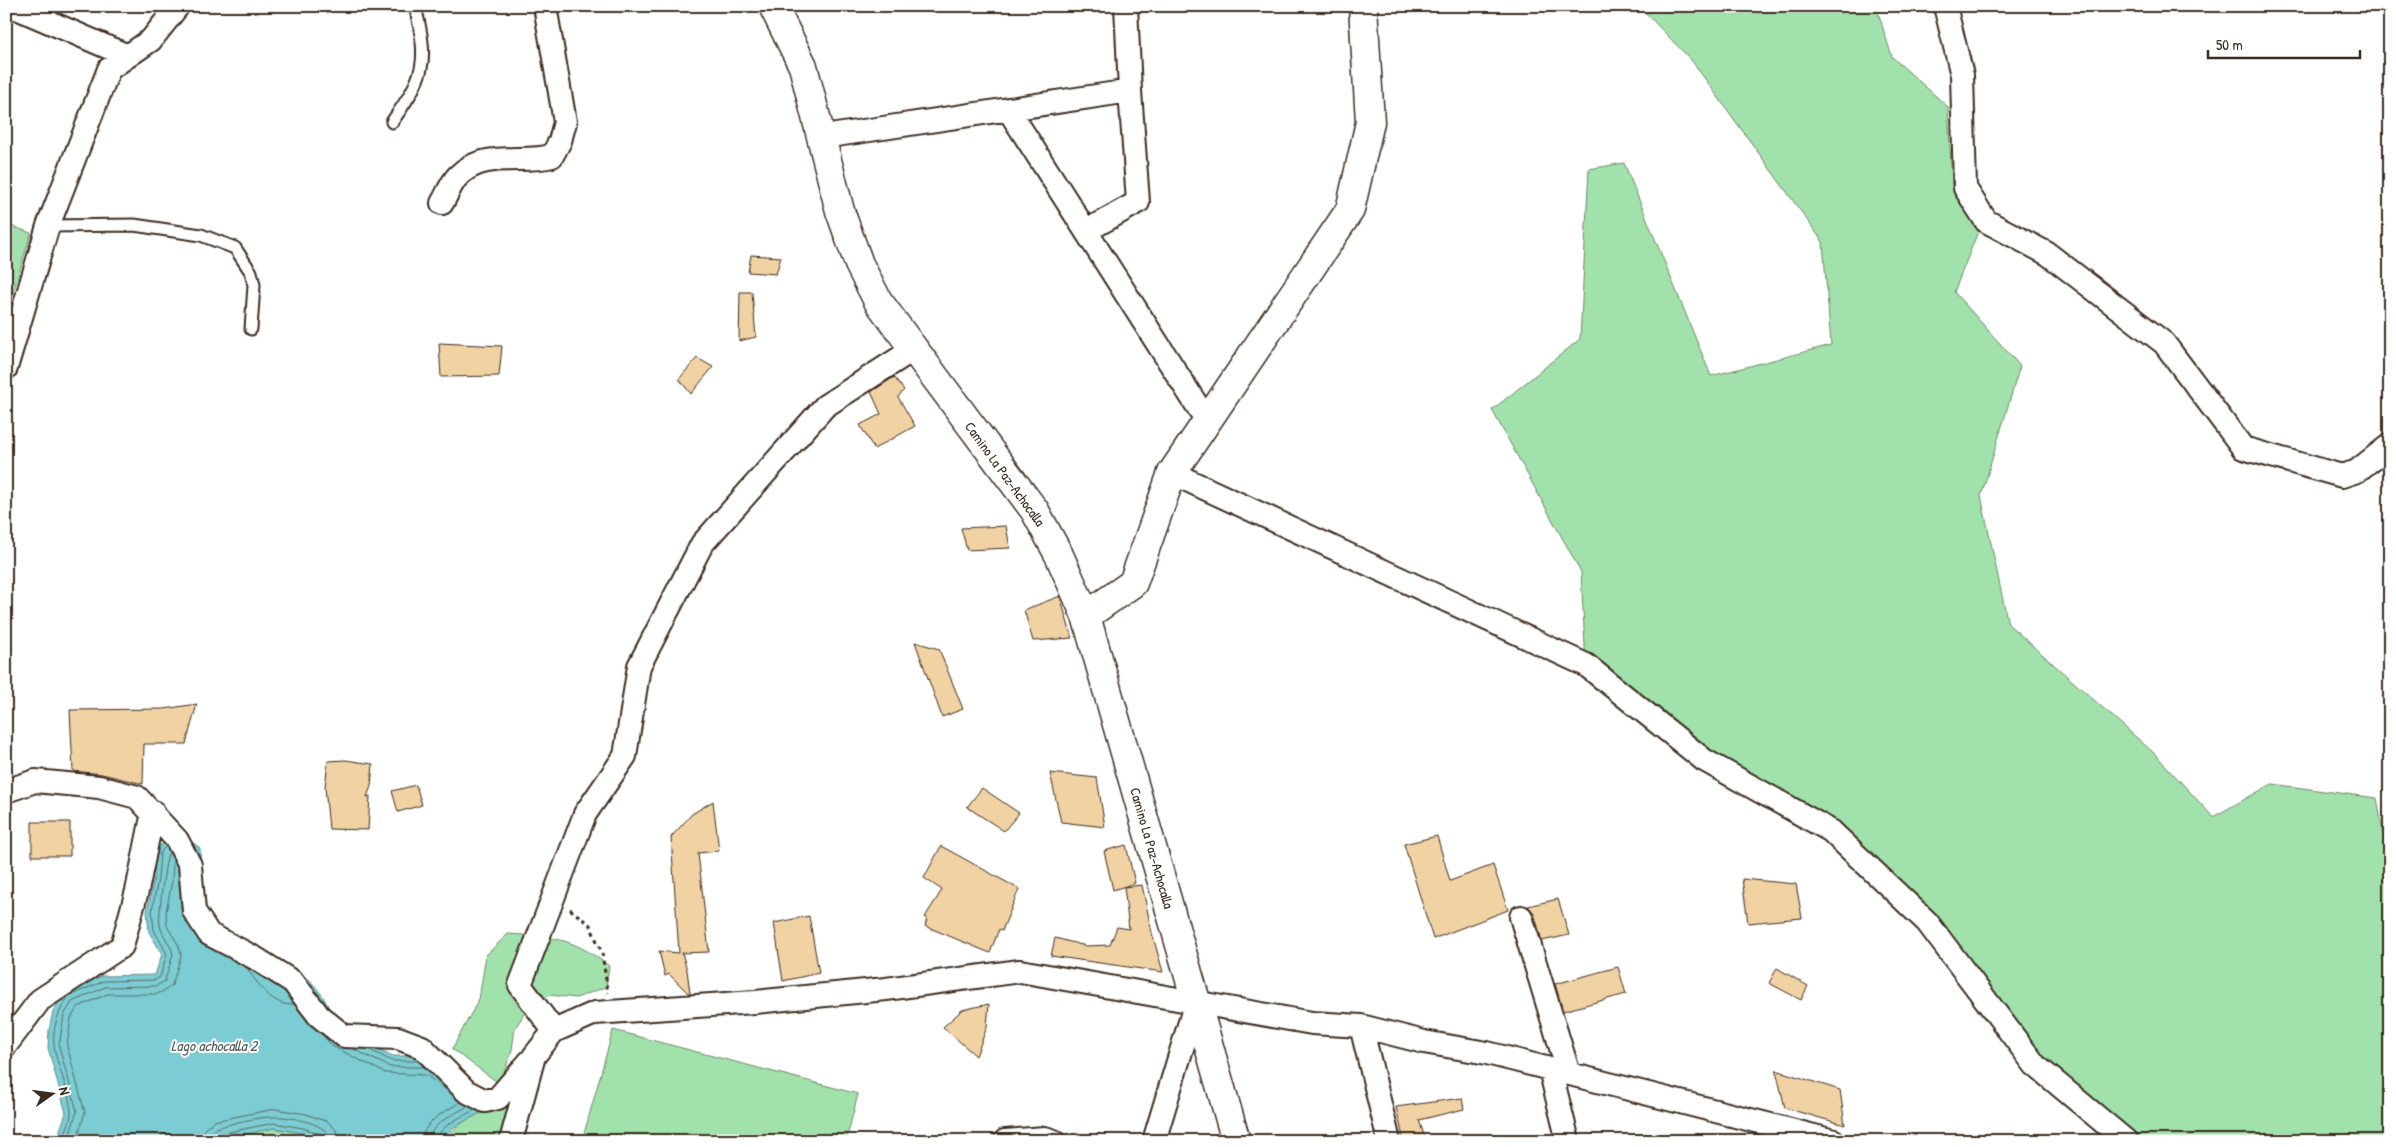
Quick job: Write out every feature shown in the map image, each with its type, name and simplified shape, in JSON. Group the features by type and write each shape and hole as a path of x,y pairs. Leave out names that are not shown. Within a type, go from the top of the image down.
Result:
{"main road":[{"name":"Camino La Paz-Achocalla","path":"773,6 803,66 823,137 840,211 859,264 878,301 1035,511 1059,555 1086,616 1236,1141"},
{"path":"1086,616 1133,583 1172,473 1350,210 1370,122 1363,6"}],"street":[{"path":"12,6 128,56"},
{"path":"6,368 48,226 109,69 151,40 178,6"},
{"path":"442,203 457,176 469,168 500,157 538,160 552,156 560,141 565,122 545,6"},
{"path":"1086,231 1138,202 1126,6"},
{"path":"1945,6 1962,75 1965,188 1986,221 2048,254 2164,343 2243,448 2342,476 2357,471 2390,446"},
{"path":"823,137 1130,91"},
{"path":"1008,109 1207,421"},
{"path":"554,1031 520,985 585,814 625,756 639,666 702,544 825,406 914,350"},
{"path":"1172,473 1586,665 1704,760 1831,831 1927,922 2035,1065 2126,1141"},
{"path":"6,791 35,781 99,787 137,797 177,840 190,866 194,911 209,934 256,958 293,982 319,1016 344,1036 398,1038 422,1048 466,1091 485,1101 498,1098 554,1031 595,1013 764,1001 1020,971 1312,1023 1361,1026 1560,1072 1788,1135 1834,1141"},
{"path":"6,1045 40,1000 122,946 137,891 153,812"},
{"path":"1521,917 1560,1072 1568,1141"},
{"path":"1154,1141 1196,1002"},
{"path":"1361,1026 1389,1141"},
{"path":"512,1141 534,1056"},
{"path":"1005,1141 1045,1138 1054,1141"}],"lane":[{"path":"392,122 415,88 422,69 423,48 415,6"},
{"path":"48,226 134,225 201,235 235,248 251,272 254,285 251,329"}],"path":[{"path":"564,904 590,924 602,953 610,1011"}],"green space":[{"path":"1639,6 1876,6 1892,57 1948,107 1952,188 1979,229 1954,292 2020,366 1981,496 2008,624 2155,754 2213,817 2272,784 2377,798 2390,872 2390,1141 2126,1141 2035,1065 1927,922 1831,831 1704,760 1586,665 1581,572 1492,410 1580,339 1589,169 1624,163 1711,376 1831,345 1823,242 1692,61"},
{"path":"6,224 31,233 7,313 6,312"},
{"path":"508,934 562,940 584,949 609,966 606,987 576,998 550,995 528,1008 515,1028 512,1050 500,1084 452,1049 479,999 486,955"},
{"path":"613,1030 858,1094 846,1141 582,1141"},
{"path":"502,1106 519,1111 511,1141 444,1141 456,1128 470,1118"},
{"path":"274,1128 302,1133 324,1141 218,1141 224,1138"}],"water":[{"name":"Lago achocalla 2","path":"183,835 200,848 203,907 206,921 286,986 309,979 322,995 341,1030 393,1056 432,1056 484,1111 454,1127 439,1141 326,1141 302,1133 274,1128 215,1141 56,1141 66,1113 48,1048 53,1011 64,993 102,976 155,975 162,954 149,932 147,911 154,878 155,851 168,837"}],"building":[{"path":"751,255 781,257 776,274 748,272"},
{"path":"740,292 752,292 756,337 739,341"},
{"path":"439,343 502,346 499,376 441,377"},
{"path":"697,358 713,367 691,394 679,379"},
{"path":"894,377 904,390 898,397 915,426 874,449 860,425 881,414 871,392"},
{"path":"1006,526 1010,548 967,550 961,528"},
{"path":"1060,596 1072,638 1033,641 1024,610"},
{"path":"915,642 939,649 963,709 942,717"},
{"path":"197,704 186,744 144,744 143,784 102,774 73,771 70,710 164,709"},
{"path":"345,760 373,764 371,786 367,797 370,796 368,830 329,829 325,787 328,761"},
{"path":"1050,773 1097,778 1105,827 1061,822"},
{"path":"416,785 422,805 398,812 392,791"},
{"path":"982,788 1019,813 1004,831 967,807"},
{"path":"713,801 719,851 698,853 709,952 682,953 687,970 690,993 688,993 669,974 665,976 659,951 679,953 671,837 692,814"},
{"path":"32,822 70,822 70,856 32,856"},
{"path":"1437,836 1450,881 1493,865 1508,910 1433,939 1404,844"},
{"path":"1126,845 1135,883 1113,890 1104,851"},
{"path":"941,846 1019,889 1002,931 999,929 990,953 925,926 927,918 925,917 942,890 924,878"},
{"path":"1742,879 1796,884 1802,918 1748,923"},
{"path":"1142,885 1152,933 1163,972 1051,956 1055,938 1086,946 1110,945 1117,927 1129,929 1124,887"},
{"path":"1558,899 1569,935 1542,941 1534,913 1528,906"},
{"path":"809,916 819,973 783,981 774,923"},
{"path":"1618,967 1626,994 1563,1011 1555,984"},
{"path":"1777,968 1808,986 1801,1000 1769,983"},
{"path":"989,1004 987,1027 976,1056 943,1027 962,1010"},
{"path":"1776,1070 1840,1090 1845,1125 1785,1108"},
{"path":"1462,1098 1464,1109 1419,1120 1426,1141 1404,1141 1396,1107"}]}
